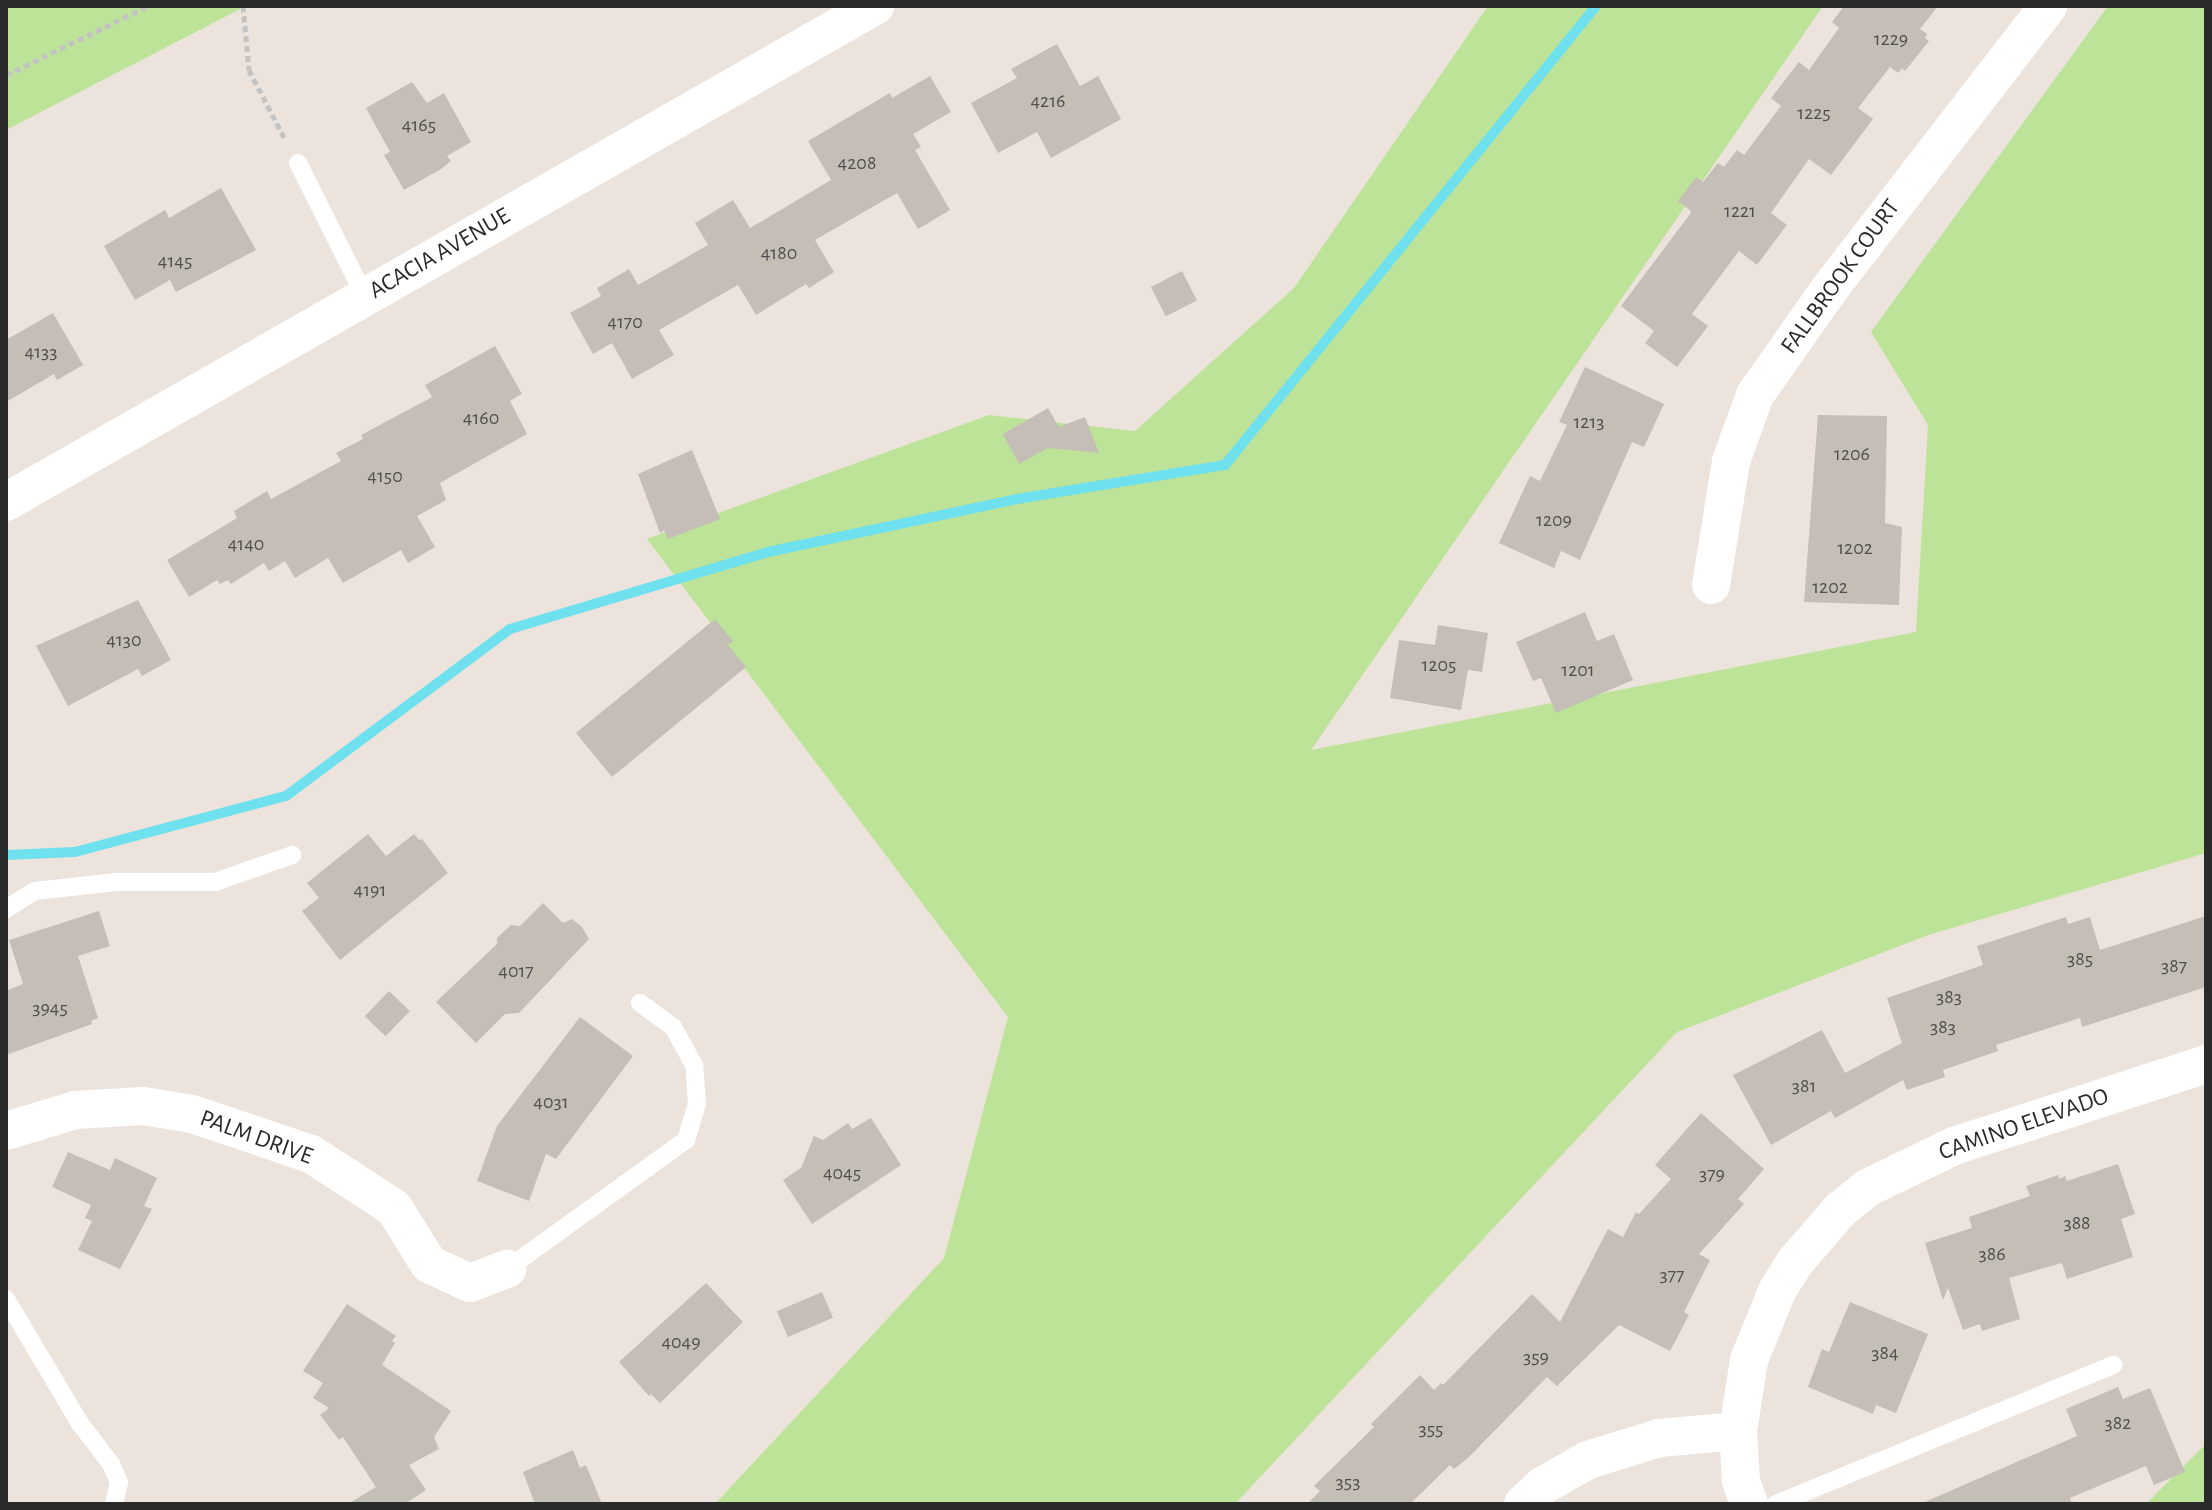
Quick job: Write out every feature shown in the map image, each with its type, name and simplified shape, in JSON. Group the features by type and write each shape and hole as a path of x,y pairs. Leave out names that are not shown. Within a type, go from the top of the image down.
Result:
{"street":[{"name":"ACACIA AVENUE","path":"6,502 875,6"},
{"name":"FALLBROOK COURT","path":"1711,585 1731,461 1755,395 1831,287 2048,6"},
{"name":"CAMINO ELEVADO","path":"1749,1504 1741,1481 1738,1431 1749,1360 1777,1291 1816,1235 1867,1188 1954,1146 2206,1064"},
{"name":"PALM DRIVE","path":"6,1131 75,1110 143,1106 192,1114 311,1154 394,1208 429,1264 470,1283 507,1269"},
{"path":"1523,1504 1542,1486 1588,1460 1659,1438 1738,1431"}],"lane":[{"path":"298,163 365,297"},
{"path":"6,909 35,891 117,882 215,882 292,855"},
{"path":"507,1269 686,1140 697,1104 694,1065 673,1027 640,1003"},
{"path":"6,1299 79,1422 111,1464 119,1482 114,1504"},
{"path":"1776,1504 2114,1365"}],"path":[{"path":"6,75 148,6"},
{"path":"243,6 249,70 298,163"}],"green space":[{"path":"6,6 246,6 6,130"},
{"path":"1488,6 1823,6 1311,750 1916,632 1928,425 1871,332 2108,6 2206,6 2206,853 1928,935 1677,1032 1235,1504 715,1504 944,1258 1008,1017 647,539 989,415 1135,431 1294,288"},
{"path":"2206,1444 2206,1504 2146,1504"}],"building":[{"path":"1844,6 1938,6 1920,29 1927,34 1925,38 1929,41 1905,71 1902,68 1898,73 1890,67 1858,108 1873,119 1831,175 1809,159 1771,213 1787,225 1757,265 1739,251 1692,314 1708,326 1677,367 1645,343 1654,331 1621,306 1690,214 1691,211 1678,201 1696,177 1703,182 1718,163 1724,167 1737,150 1744,155 1781,106 1771,98 1799,62 1809,70 1839,28 1832,22"},
{"path":"1057,44 1080,86 1098,76 1121,119 1051,158 1037,132 998,153 971,103 1017,78 1011,69"},
{"path":"930,76 951,112 913,134 921,147 915,150 950,210 918,229 897,193 815,240 834,272 809,288 806,284 756,315 738,285 659,330 674,355 632,379 612,343 593,354 570,313 601,296 597,288 629,269 638,285 708,245 695,223 733,200 750,228 831,180 808,141 890,93 892,98"},
{"path":"412,82 427,103 444,93 471,142 447,156 451,161 441,169 404,190 384,155 390,152 366,108"},
{"path":"221,188 256,250 176,292 170,280 135,300 104,246 165,210 169,218"},
{"path":"1182,271 1197,300 1166,316 1151,287"},
{"path":"53,313 83,365 57,380 54,374 6,402 6,340"},
{"path":"495,346 522,394 510,401 527,434 440,483 446,500 417,516 435,547 408,563 401,550 343,583 328,558 295,578 285,561 269,571 264,563 231,584 228,580 220,584 217,580 189,597 167,560 237,518 234,511 267,491 271,499 341,461 336,453 363,439 361,435 432,397 425,385"},
{"path":"1585,367 1664,404 1644,447 1632,442 1580,560 1561,551 1554,568 1499,543 1530,476 1540,481 1567,425 1559,422"},
{"path":"1048,408 1059,427 1085,417 1099,453 1048,448 1019,464 1003,434"},
{"path":"1818,415 1887,416 1885,523 1902,527 1899,605 1804,602"},
{"path":"692,450 720,519 668,539 664,530 660,533 638,474"},
{"path":"138,600 171,660 142,676 138,669 68,706 36,646"},
{"path":"1585,612 1597,641 1614,634 1633,680 1556,713 1541,678 1533,681 1516,642"},
{"path":"715,619 733,641 728,645 746,667 612,777 576,733"},
{"path":"1438,625 1488,633 1482,672 1468,670 1461,710 1390,698 1399,640 1435,645"},
{"path":"368,834 386,856 414,834 419,840 422,839 448,873 340,960 302,911 319,898 307,883"},
{"path":"543,903 563,923 572,919 582,927 589,939 519,1013 505,1014 476,1043 436,1002 497,944 497,938 511,925 520,926"},
{"path":"99,911 110,946 78,956 98,1018 91,1021 92,1024 6,1055 6,991 23,984 9,940"},
{"path":"2206,916 2206,987 2082,1027 2080,1018 1996,1045 1998,1051 1943,1070 1945,1077 1907,1090 1903,1080 1835,1118 1831,1111 1771,1145 1733,1075 1822,1030 1845,1073 1902,1043 1887,998 1983,965 1977,946 2066,917 2068,924 2090,917 2100,950"},
{"path":"389,991 410,1011 386,1036 365,1016"},
{"path":"580,1017 633,1056 556,1159 546,1154 529,1201 477,1181 497,1126"},
{"path":"1701,1113 1764,1169 1738,1199 1744,1204 1699,1254 1710,1260 1684,1312 1689,1315 1670,1351 1619,1325 1557,1386 1547,1377 1468,1458 1454,1469 1450,1465 1410,1504 1307,1504 1320,1491 1314,1486 1374,1427 1371,1424 1420,1375 1434,1390 1441,1383 1443,1385 1532,1294 1560,1322 1608,1229 1623,1237 1636,1212 1639,1214 1671,1179 1655,1165"},
{"path":"871,1118 901,1165 812,1224 783,1180 801,1168 814,1136 823,1140 848,1123 852,1129"},
{"path":"68,1152 110,1170 115,1158 157,1178 144,1206 152,1209 120,1269 78,1250 92,1221 85,1218 91,1205 52,1187"},
{"path":"2118,1164 2135,1214 2121,1219 2133,1257 2067,1279 2062,1263 2009,1278 2020,1319 1982,1331 1980,1324 1963,1330 1948,1288 1943,1300 1925,1243 1972,1228 1969,1217 2030,1196 2026,1186 2058,1175 2059,1179 2065,1176 2067,1181"},
{"path":"706,1283 743,1322 660,1403 651,1394 649,1396 619,1362"},
{"path":"822,1292 833,1318 788,1337 777,1311"},
{"path":"1850,1302 1928,1334 1896,1413 1876,1405 1873,1414 1808,1387 1822,1349 1829,1352"},
{"path":"347,1304 396,1336 382,1365 451,1411 434,1437 439,1449 409,1465 426,1490 405,1504 348,1504 376,1487 343,1437 339,1440 320,1415 329,1408 313,1398 323,1383 303,1371"},
{"path":"2118,1387 2123,1399 2150,1388 2185,1472 2154,1485 2146,1466 2070,1498 2072,1504 1920,1504 2077,1436 2066,1409"},
{"path":"573,1450 580,1468 586,1465 602,1504 535,1504 523,1472"}],"waterway":[{"path":"6,855 75,852 286,796 510,629 768,552 1017,499 1225,465 1596,6"}]}
